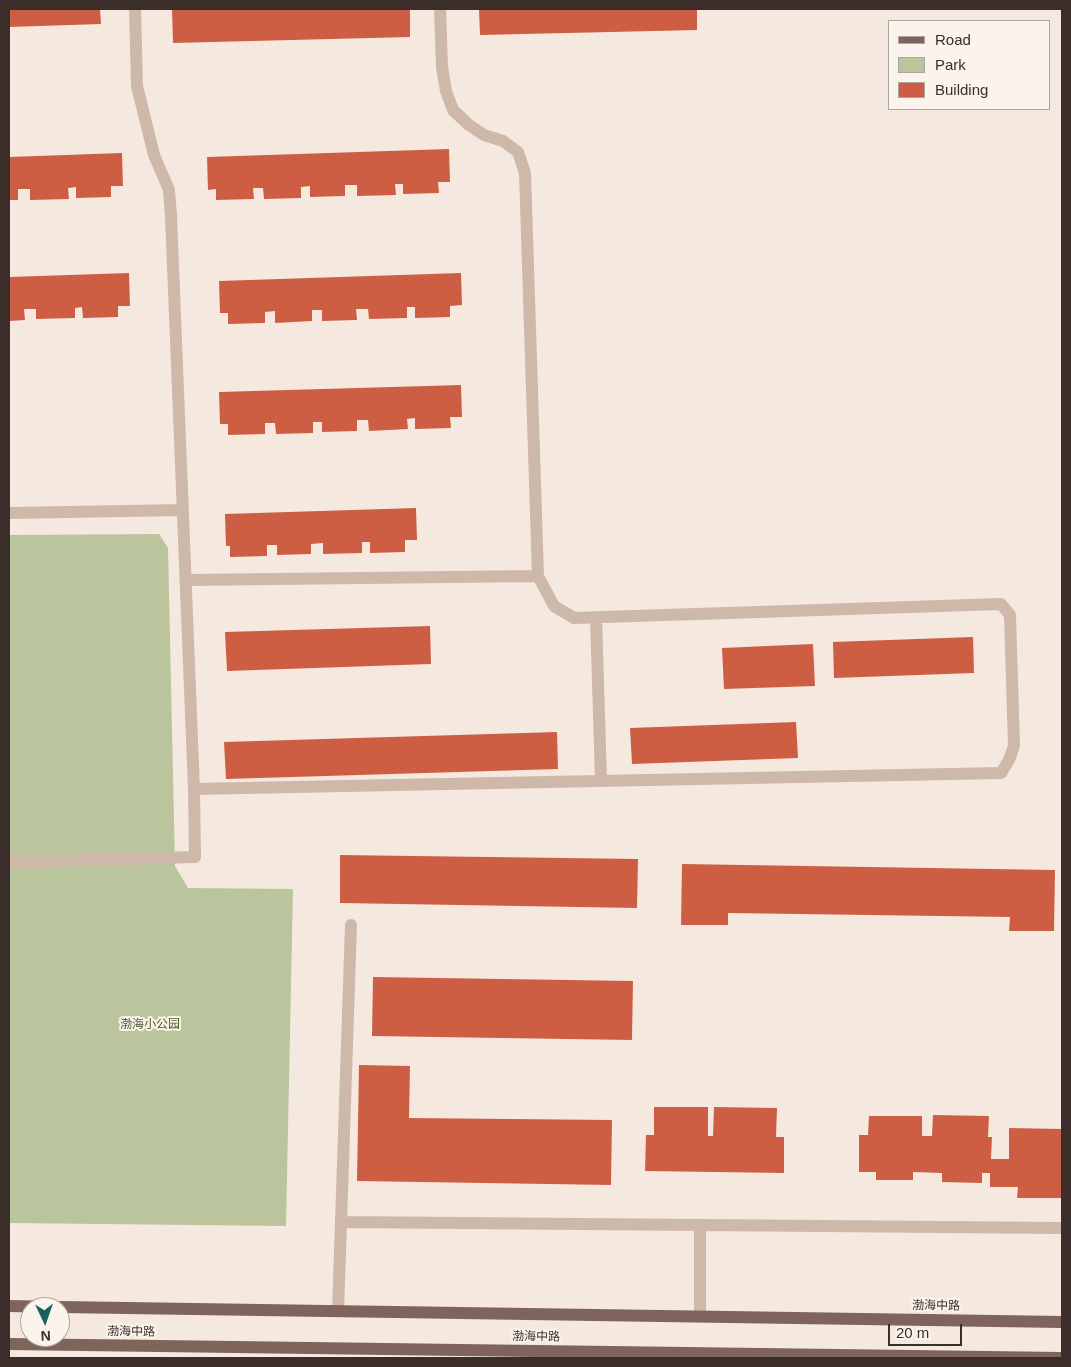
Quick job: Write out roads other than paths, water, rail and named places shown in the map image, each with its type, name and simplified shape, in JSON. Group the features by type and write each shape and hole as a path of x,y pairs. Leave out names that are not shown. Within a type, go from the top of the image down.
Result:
{"main road":[{"name":"渤海中路","path":"70,1307 1062,1322"},
{"name":"渤海中路","path":"9,1344 583,1355 1062,1358"}],"lane":[{"path":"9,862 195,856 186,580 169,190 154,155 137,86 135,9"},
{"path":"194,788 1001,774 1014,746 1010,615 1001,604 574,618 554,606 538,576 525,173 518,152 503,141 484,135 469,125 453,110 446,91 442,67 440,9"},
{"path":"9,513 183,510"},
{"path":"186,580 538,576"},
{"path":"596,617 601,781"},
{"path":"338,1311 351,925"},
{"path":"341,1222 1062,1228"},
{"path":"700,1225 700,1316"}],"park label":[{"name":"渤海小公园","path":"150,1025"}]}
